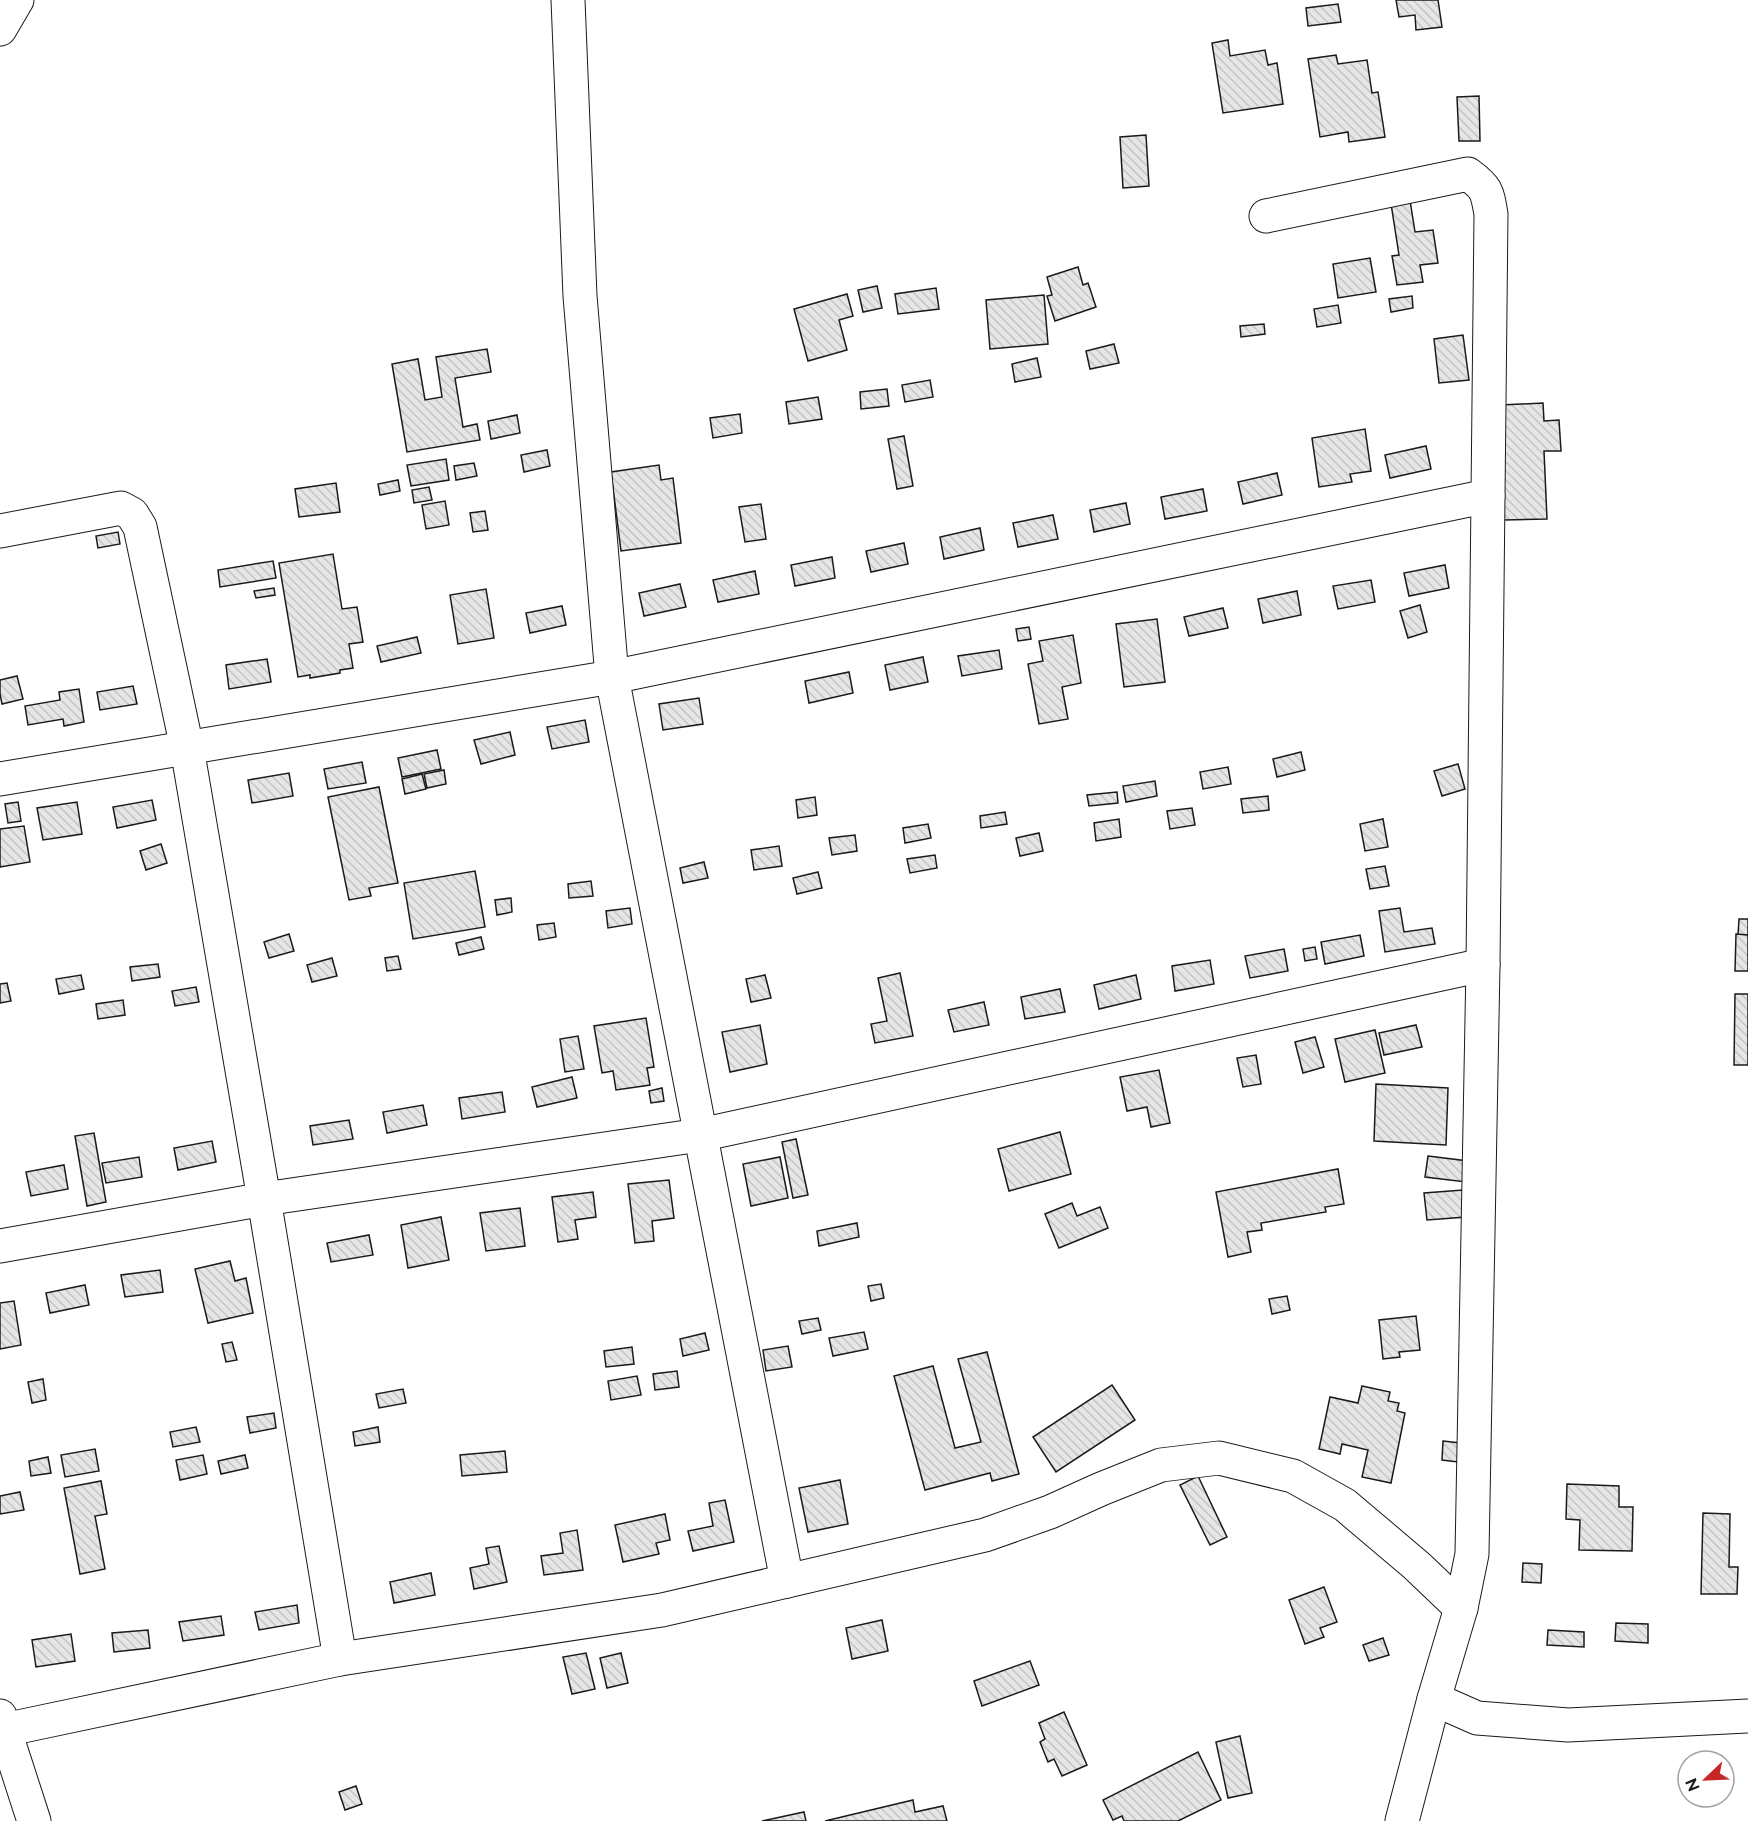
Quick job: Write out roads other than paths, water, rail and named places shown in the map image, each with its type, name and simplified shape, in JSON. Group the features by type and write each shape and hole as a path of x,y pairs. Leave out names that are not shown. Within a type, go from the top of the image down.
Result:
{"street":[{"path":"0,29 17,0"},
{"path":"568,0 580,296 612,677 787,1581"},
{"path":"1266,216 1468,174 1481,183 1487,192 1491,214 1483,965 1472,1554 1461,1608 1402,1821"},
{"path":"0,779 612,677 1488,496"},
{"path":"0,531 121,508 132,514 140,527 187,748 340,1659"},
{"path":"0,1246 264,1199 700,1135 1483,965"},
{"path":"34,1821 2,1723 340,1659 662,1610 985,1535 1050,1512 1161,1465 1219,1458 1293,1476 1345,1505 1417,1566 1461,1608"},
{"path":"1434,1699 1477,1718 1568,1725 1748,1716"}]}
